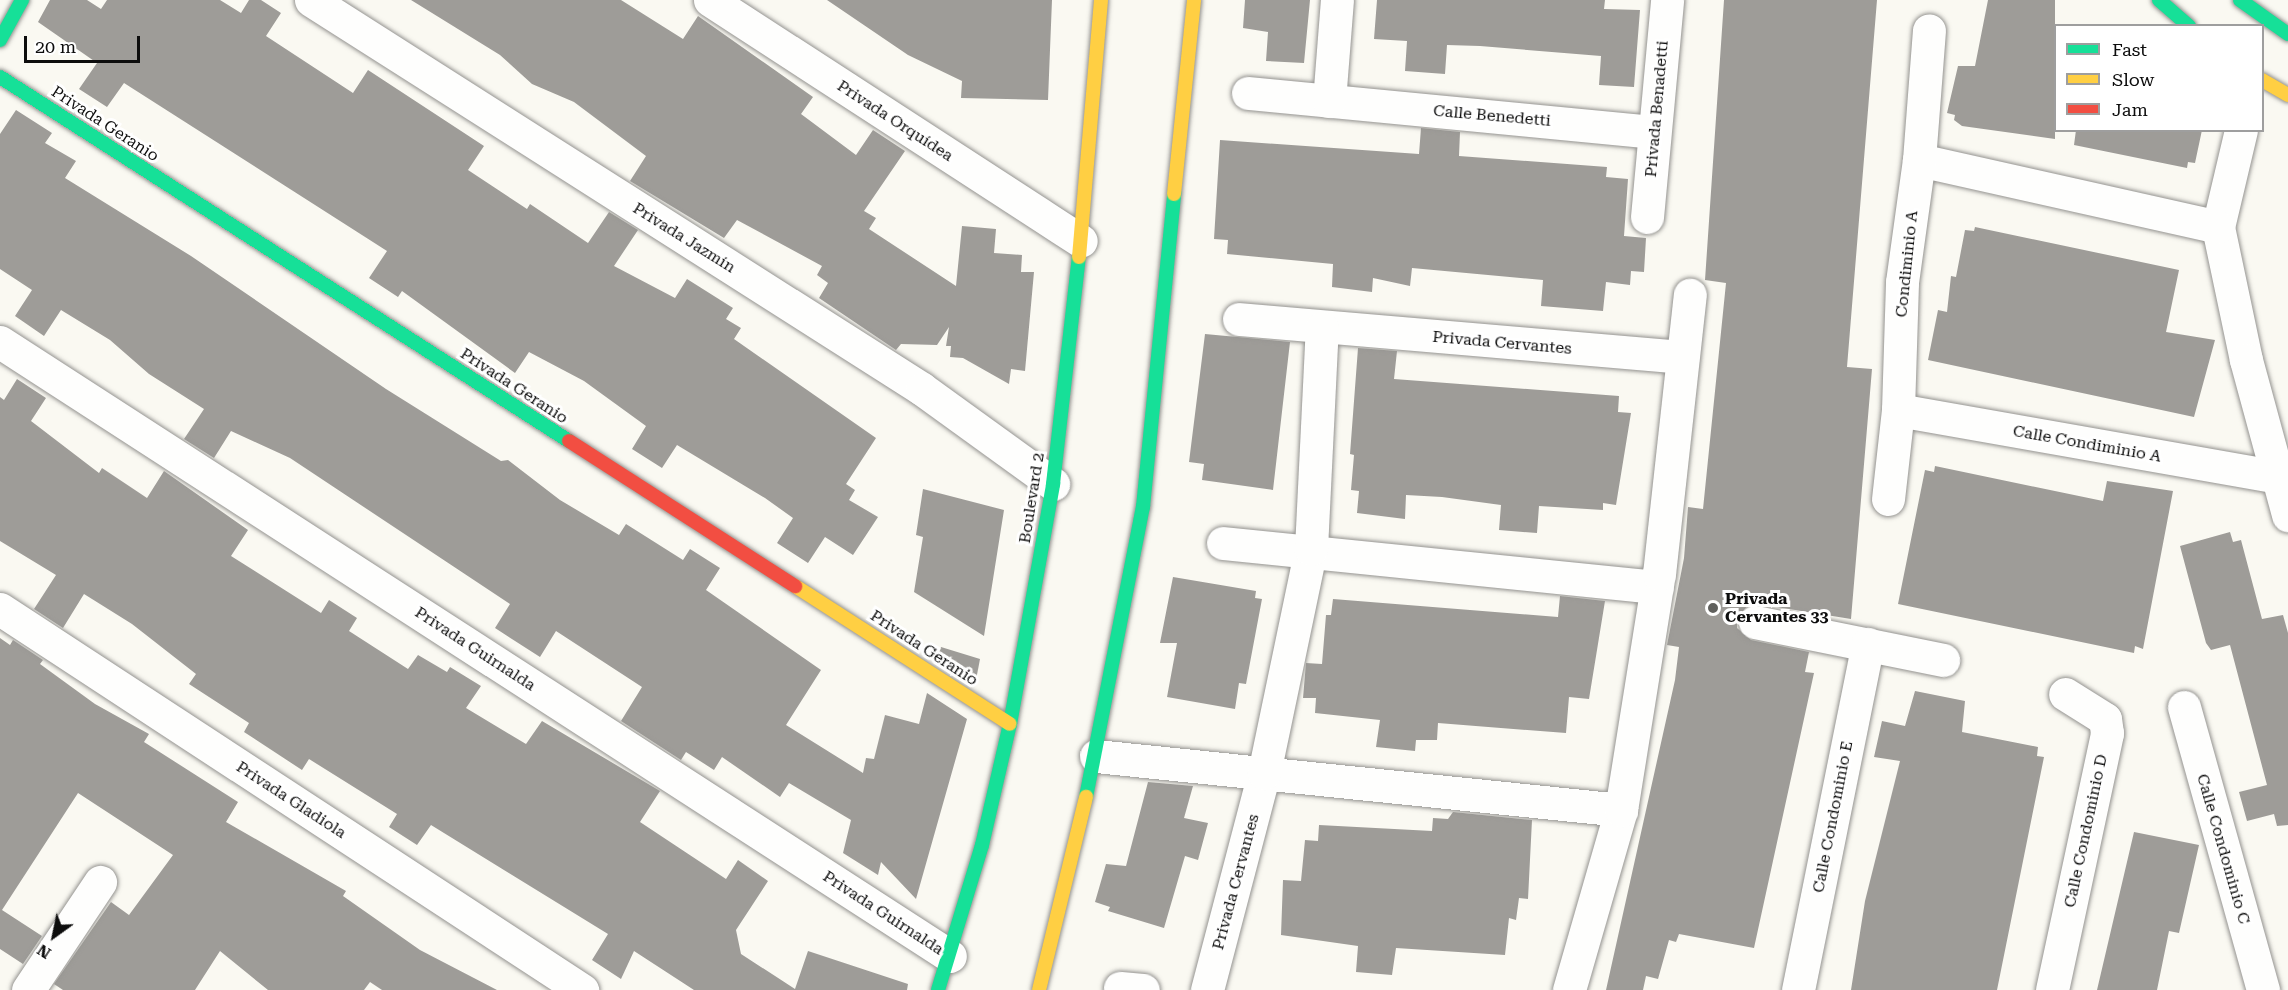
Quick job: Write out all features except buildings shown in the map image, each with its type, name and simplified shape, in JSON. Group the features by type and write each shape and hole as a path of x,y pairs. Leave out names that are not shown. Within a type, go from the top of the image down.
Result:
{"main road":[{"path":"0,40 22,0"},
{"name":"Boulevard 2","path":"938,990 950,956 1010,724 1053,484 1081,241 1101,0"},
{"path":"1039,990 1096,756 1143,507 1194,0"},
{"path":"2159,0 2187,24"},
{"path":"2240,0 2288,34"},
{"name":"Privada Geranio","path":"0,77 1010,724"},
{"path":"2264,81 2288,95"}],"street":[{"name":"Privada Jazmín","path":"310,0 922,389 1053,484"},
{"name":"Privada Orquídea","path":"710,0 1081,241"},
{"path":"1329,101 1337,0"},
{"name":"Privada Benadetti","path":"1647,217 1667,0"},
{"name":"Condiminio A","path":"1888,499 1898,410 1902,282 1919,160 1929,30"},
{"name":"Calle Benedetti","path":"1248,93 1654,132"},
{"path":"2241,132 2218,227 2288,515"},
{"path":"1919,160 2218,227"},
{"path":"1569,990 1621,810 1657,587 1690,295"},
{"name":"Privada Cervantes","path":"1239,320 1682,357"},
{"name":"Privada Cervantes","path":"1207,990 1264,774 1311,549 1322,328"},
{"name":"Privada Guirnalda","path":"0,342 950,956"},
{"name":"Calle Condiminio A","path":"1898,410 2277,477"},
{"path":"1223,543 1311,549 1657,587"},
{"name":"Privada Gladiola","path":"0,609 582,990"},
{"path":"1755,622 1943,660"},
{"name":"Calle Condominio E","path":"1798,990 1868,644"},
{"name":"Calle Condominio D","path":"2052,990 2108,733 2105,718 2065,694"},
{"name":"Calle Condominio C","path":"2184,707 2263,990"},
{"path":"1096,756 1621,810"},
{"path":"28,990 100,882"}],"traffic: fast":[{"path":"0,40 22,0"},
{"path":"2159,0 2187,24"},
{"path":"2240,0 2288,34"},
{"path":"0,77 569,441"},
{"path":"1086,797 1143,507 1174,194"},
{"path":"938,990 982,845 1010,724 1053,484 1079,257"}],"traffic: slow":[{"path":"1079,257 1101,0"},
{"path":"1174,194 1194,0"},
{"path":"2264,81 2288,95"},
{"path":"795,586 1010,724"},
{"path":"1039,990 1086,797"}],"traffic: jam":[{"path":"569,441 795,586"}],"place":[{"name":"Privada Cervantes 33","path":"1713,608"}]}
